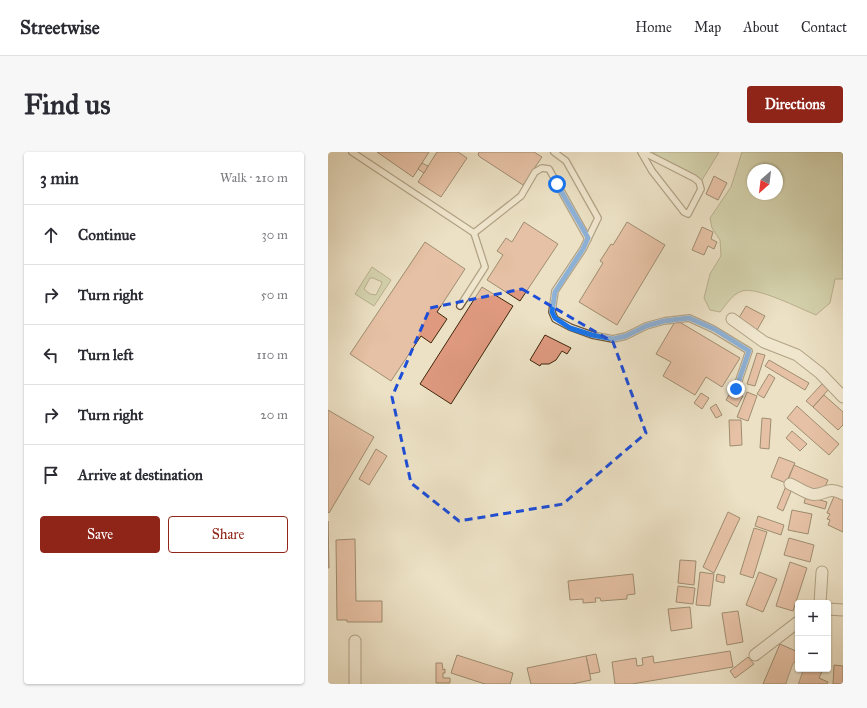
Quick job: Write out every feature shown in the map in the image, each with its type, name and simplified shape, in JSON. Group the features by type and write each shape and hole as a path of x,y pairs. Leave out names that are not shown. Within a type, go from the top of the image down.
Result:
{"street":[{"path":"732,319 764,342 797,355 820,373 843,397"},
{"path":"790,484 811,494 817,494 832,489 843,494"},
{"path":"820,600 822,572"},
{"path":"831,609 843,610"},
{"path":"755,655 795,624"},
{"path":"355,642 355,684"},
{"path":"792,684 796,672"}],"lane":[{"path":"352,152 474,234 485,267 460,306"},
{"path":"554,152 566,161 598,218 583,249 555,292 552,312 555,318 570,328 592,335 613,339 626,336 646,326 664,321 689,318 714,329 749,351 736,389"},
{"path":"642,152 694,178 699,182 701,189 688,214 684,212 656,177 642,152"},
{"path":"474,234 522,196 535,172 542,168 549,170 588,238"}],"highlighted area":[{"path":"522,289 613,342 646,433 563,504 459,521 411,483 392,397 430,308"}],"green space":[{"path":"653,152 719,152 702,180 670,168"},
{"path":"742,152 843,152 843,279 835,279 830,303 816,315 790,303 749,290 742,291 735,295 720,312 710,310 704,298 710,274 721,256 720,240 712,228 710,218 731,187"},
{"path":"372,267 391,280 374,306 355,294","holes":["370,278 382,282 376,295 370,294 364,289"]}],"building":[{"path":"377,152 429,152 413,177"},
{"path":"437,152 458,152 467,158 441,197 418,182"},
{"path":"479,152 534,152 542,157 523,185 480,157 478,155"},
{"path":"422,163 428,166 424,173 418,169"},
{"path":"714,176 727,183 718,200 706,194"},
{"path":"524,222 558,244 520,301 487,280 503,255 497,251 506,238 512,242"},
{"path":"627,222 665,245 617,325 579,302 603,263 600,261 611,244 613,245"},
{"path":"702,227 713,232 711,239 717,242 714,249 708,246 704,255 692,250"},
{"path":"425,242 465,269 437,312 447,319 431,343 421,336 391,381 350,354"},
{"path":"482,287 513,306 451,404 420,384"},
{"path":"746,306 765,316 756,332 737,321"},
{"path":"676,320 740,358 722,387 706,377 695,395 663,376 671,362 656,354"},
{"path":"545,335 571,348 567,354 562,351 556,360 549,364 541,364 540,366 530,360"},
{"path":"757,353 765,355 755,386 747,384"},
{"path":"769,360 809,383 805,390 765,366"},
{"path":"769,374 775,378 764,398 757,394"},
{"path":"822,384 828,390 813,407 806,401"},
{"path":"732,390 743,396 737,407 726,400"},
{"path":"747,392 757,396 748,421 737,417"},
{"path":"701,393 709,398 702,409 694,403"},
{"path":"824,395 843,412 843,425 838,430 813,407"},
{"path":"716,404 722,415 716,418 710,408"},
{"path":"797,406 839,444 829,455 787,418"},
{"path":"328,410 374,437 329,513 328,512"},
{"path":"762,418 771,419 769,449 760,448"},
{"path":"729,420 741,420 742,445 730,446"},
{"path":"792,431 807,444 800,451 786,438"},
{"path":"376,449 387,456 369,485 359,479"},
{"path":"779,457 795,463 786,483 771,477"},
{"path":"794,465 828,480 823,491 816,492 788,480"},
{"path":"786,486 792,489 783,511 777,508"},
{"path":"835,494 843,498 843,532 828,525 830,520 827,519 830,514 827,513"},
{"path":"806,496 827,502 825,509 804,503"},
{"path":"792,510 812,514 808,534 788,530"},
{"path":"728,512 740,518 714,573 703,567"},
{"path":"758,516 784,525 781,535 755,526"},
{"path":"328,521 329,568 328,568"},
{"path":"754,528 767,532 753,578 740,574"},
{"path":"789,538 814,545 810,562 784,555"},
{"path":"355,539 356,601 382,601 382,622 347,622 347,620 337,620 336,540"},
{"path":"680,560 696,561 694,585 678,583"},
{"path":"790,562 807,568 797,600 795,600 793,611 776,606"},
{"path":"700,572 714,574 710,606 696,605"},
{"path":"759,572 777,579 763,612 746,605"},
{"path":"633,574 635,594 627,595 627,599 601,601 600,598 595,598 596,602 583,603 583,599 570,600 568,581"},
{"path":"717,574 725,576 724,583 716,581"},
{"path":"678,586 695,588 693,604 676,602"},
{"path":"690,607 692,628 671,631 668,609"},
{"path":"738,611 743,642 727,645 722,613"},
{"path":"780,644 795,651 795,662 786,684 763,684"},
{"path":"730,651 733,667 632,684 615,684 612,662 636,658 637,666 643,665 642,658 653,656 654,663"},
{"path":"596,654 600,672 590,674 586,656"},
{"path":"457,655 513,673 510,684 485,684 451,673"},
{"path":"586,656 591,680 572,684 531,684 527,668"},
{"path":"748,657 754,664 735,678 730,671"},
{"path":"436,663 442,663 443,670 445,669 443,678 450,678 450,683 436,683"},
{"path":"834,665 843,666 843,684 833,684"},
{"path":"800,672 822,672 819,678 828,682 827,684 796,683"}],"route":[{"path":"557,184 588,238 583,249 555,292 552,312 555,318 570,328 592,335 613,339 626,336 646,326 664,321 689,318 714,329 749,351 736,389"}]}
